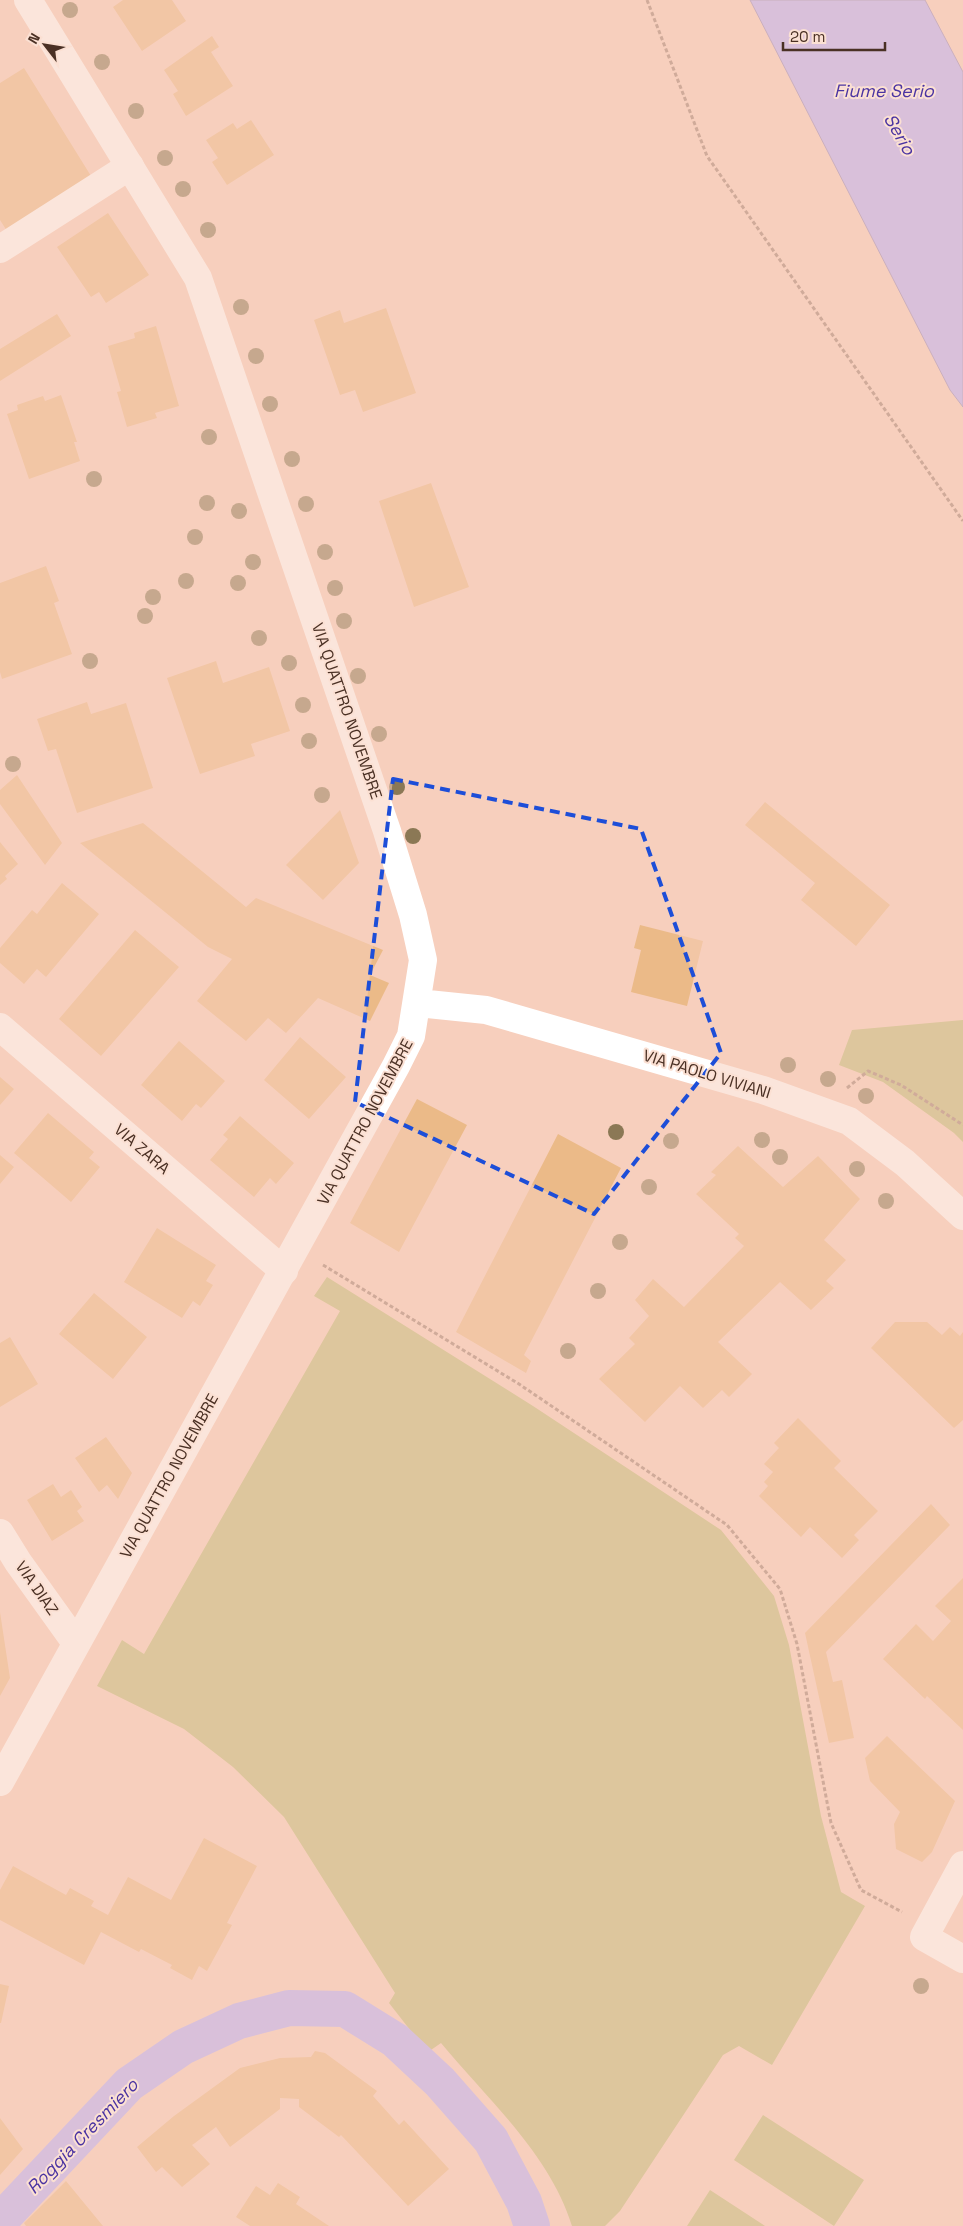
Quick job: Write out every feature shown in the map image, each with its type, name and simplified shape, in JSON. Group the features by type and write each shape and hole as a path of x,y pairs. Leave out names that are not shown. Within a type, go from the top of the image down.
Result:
{"street":[{"name":"VIA QUATTRO NOVEMBRE","path":"0,1782 412,1036 423,960 413,914 388,831 198,278 28,0"},
{"path":"0,249 130,166"},
{"name":"VIA PAOLO VIVIANI","path":"418,1003 486,1010 763,1090 849,1121 905,1163 963,1216"},
{"name":"VIA ZARA","path":"0,1027 290,1260"},
{"name":"VIA DIAZ","path":"0,1533 18,1562 76,1643"},
{"path":"963,1865 924,1937 963,1959"}],"path":[{"path":"647,0 707,156 963,521"},
{"path":"818,1110 868,1071 901,1085 963,1125"},
{"path":"290,1260 519,1384 727,1525 780,1589 797,1644 831,1823 861,1890 929,1927"}],"highlighted area":[{"path":"393,779 641,829 721,1053 594,1214 355,1102"}],"shaded area":[{"path":"963,1020 963,1142 954,1133 883,1082 839,1065 852,1030"},
{"path":"327,1277 533,1406 721,1530 774,1596 789,1645 821,1816 841,1892 865,1906 772,2065 739,2046 723,2055 620,2211 605,2226 572,2226 562,2200 549,2175 516,2129 441,2043 431,2050 414,2035 389,2003 395,1993 284,1817 233,1767 184,1729 97,1686 122,1640 144,1654 340,1311 314,1296"},
{"path":"763,2115 864,2180 834,2226 734,2160"},
{"path":"710,2190 765,2226 687,2226"}],"water":[{"name":"Fiume Serio","path":"750,0 925,0 963,72 963,407 950,390"}],"building":[{"path":"123,0 172,0 186,21 142,51 113,7"},
{"path":"212,36 219,47 211,52 233,86 186,116 173,94 178,91 164,70"},
{"path":"24,68 91,176 7,231 0,220 0,83"},
{"path":"251,120 274,155 227,185 212,162 218,158 206,140 233,123 237,129"},
{"path":"108,213 149,275 106,303 99,292 91,297 57,247"},
{"path":"386,308 416,393 363,412 355,390 340,395 314,320 340,310 344,323"},
{"path":"57,314 71,336 0,381 0,349"},
{"path":"156,326 179,406 155,413 157,418 127,427 117,392 121,391 108,346 135,338 134,333"},
{"path":"61,395 77,442 74,442 80,461 29,479 7,414 18,410 17,405 43,396 45,401"},
{"path":"431,483 469,587 414,607 379,501"},
{"path":"46,566 59,601 54,603 72,654 2,679 0,672 0,583"},
{"path":"216,661 223,683 269,667 290,731 251,744 255,756 200,774 167,678"},
{"path":"87,702 91,714 126,703 153,788 77,813 56,749 48,751 37,719"},
{"path":"17,775 62,843 45,865 0,804 0,790"},
{"path":"765,802 890,905 856,946 801,900 815,883 745,825"},
{"path":"340,810 359,863 323,900 286,865"},
{"path":"143,823 246,907 256,898 383,950 370,975 389,983 370,1021 318,998 286,1033 268,1018 246,1041 197,1001 232,959 208,947 80,843"},
{"path":"0,842 18,864 5,876 7,879 0,885"},
{"path":"62,883 99,914 46,977 37,969 24,984 0,963 0,948 32,910 37,914"},
{"path":"640,925 703,941 687,1006 631,992 641,950 634,948"},
{"path":"135,930 179,967 101,1056 59,1019"},
{"path":"300,1037 346,1077 309,1119 264,1080"},
{"path":"179,1041 225,1081 201,1108 196,1104 182,1121 141,1085"},
{"path":"0,1077 14,1089 0,1105"},
{"path":"417,1099 467,1125 399,1252 350,1223"},
{"path":"48,1113 94,1152 89,1158 100,1167 71,1202 14,1153"},
{"path":"240,1116 294,1163 276,1184 270,1178 254,1197 210,1160 228,1139 223,1135"},
{"path":"558,1134 621,1168 524,1355 531,1361 526,1373 456,1332"},
{"path":"738,1146 783,1187 818,1156 860,1199 824,1240 846,1260 826,1281 834,1288 811,1310 780,1282 718,1342 752,1374 729,1397 722,1390 703,1408 680,1386 645,1422 599,1379 635,1344 629,1338 649,1316 635,1300 653,1279 684,1307 744,1246 735,1238 739,1234 696,1194 716,1175 711,1172"},
{"path":"0,1155 14,1167 0,1184"},
{"path":"157,1228 216,1265 206,1281 213,1285 200,1306 193,1301 182,1318 124,1282"},
{"path":"94,1293 147,1337 113,1379 59,1334"},
{"path":"895,1322 927,1322 942,1335 950,1327 960,1336 963,1332 963,1420 954,1428 871,1348"},
{"path":"10,1337 38,1384 0,1407 0,1343"},
{"path":"798,1418 841,1461 834,1468 878,1511 854,1535 859,1540 842,1558 810,1527 801,1537 759,1496 768,1486 764,1482 773,1472 764,1464 779,1448 774,1443"},
{"path":"106,1437 132,1473 118,1499 107,1485 99,1492 75,1458"},
{"path":"53,1484 61,1497 71,1490 82,1507 77,1511 84,1521 52,1541 27,1500"},
{"path":"931,1504 950,1525 826,1652 833,1682 842,1680 854,1738 829,1743 805,1633"},
{"path":"963,1578 963,1730 927,1696 925,1699 883,1659 916,1624 933,1641 951,1621 935,1606"},
{"path":"0,1612 10,1678 0,1696"},
{"path":"887,1736 955,1801 932,1852 922,1862 896,1849 894,1824 900,1812 870,1781 865,1758"},
{"path":"204,1838 257,1866 227,1923 232,1925 207,1971 199,1966 192,1980 170,1968 172,1965 141,1949 139,1952 101,1932 84,1965 0,1920 0,1890 13,1866 66,1895 70,1888 94,1901 91,1906 108,1915 128,1877 171,1900"},
{"path":"0,1984 9,1986 1,2023 0,2023"},
{"path":"315,2051 325,2053 377,2091 373,2096 399,2125 404,2120 449,2169 408,2206 341,2135 339,2137 299,2107 299,2099 280,2098 280,2109 230,2147 216,2127 192,2145 210,2164 182,2187 162,2167 156,2172 137,2147 174,2116 240,2068 280,2058 311,2057"},
{"path":"0,2118 23,2149 0,2175"},
{"path":"66,2181 103,2226 26,2226 24,2223"},
{"path":"278,2183 300,2197 296,2204 329,2226 250,2226 236,2217 256,2186 270,2195"}],"waterway":[{"name":"Roggia Cresmiero","path":"0,2221 129,2084 183,2047 239,2021 289,2008 345,2009 395,2040 440,2082 491,2140 524,2202 532,2226"}],"water label":[{"name":"Serio","path":"900,134"}]}
